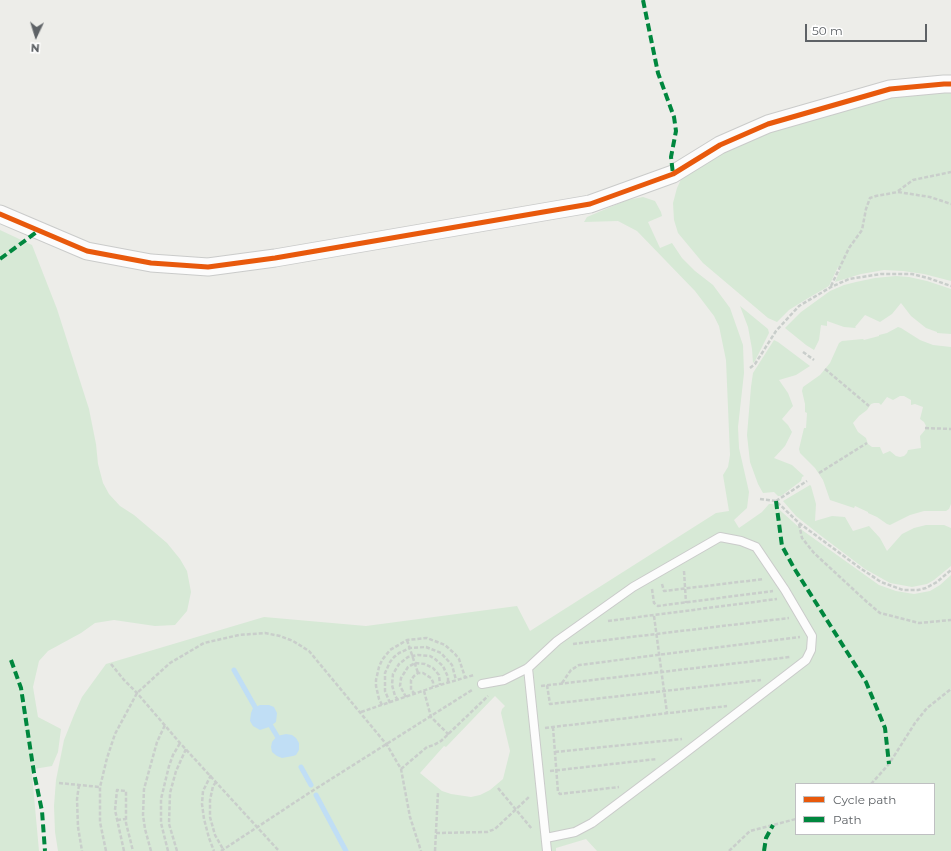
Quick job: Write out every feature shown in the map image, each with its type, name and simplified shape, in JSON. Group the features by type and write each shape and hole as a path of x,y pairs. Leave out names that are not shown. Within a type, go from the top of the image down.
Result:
{"street":[{"path":"0,214 87,250 151,262 208,266 275,258 590,204 673,174 720,145 768,124 890,89 951,84"}],"lane":[{"path":"482,684 504,680 528,668 561,638 633,587 720,537 741,541 756,547 777,577 812,636 811,650 806,660 751,703 592,823 574,832 546,838"},
{"path":"528,668 547,851"}],"path":[{"path":"898,192 913,180 930,178 950,171"},
{"path":"831,286 849,248 862,230 866,209 870,198 898,192 930,197 951,204"},
{"path":"750,368 756,364 776,331 799,306 831,286 849,279 895,273 920,276 951,286"},
{"path":"803,352 814,360"},
{"path":"825,369 869,406"},
{"path":"926,428 951,429"},
{"path":"819,473 867,443"},
{"path":"776,501 807,481"},
{"path":"760,499 776,501 799,523 860,568 881,582 893,587 903,590 918,590 926,588 937,582 951,570"},
{"path":"799,523 802,538 814,553 880,613 919,623 951,620"},
{"path":"660,571 664,591 777,577"},
{"path":"650,577 654,604 658,606 785,590"},
{"path":"685,588 686,603"},
{"path":"583,622 654,616 790,598"},
{"path":"654,616 667,713"},
{"path":"561,638 569,644 578,645 801,616"},
{"path":"106,851 100,822 100,787 115,734 137,693 170,663 204,643 239,635 265,633 280,636 293,641 309,651 387,745 401,769 410,817 421,851"},
{"path":"562,684 574,666 579,665 812,636"},
{"path":"361,712 465,678 458,659 450,649 439,642 427,638 407,640 390,650 382,660 376,680 379,699 382,705"},
{"path":"407,640 418,673"},
{"path":"390,703 385,691 385,673 394,657 404,650 426,647 441,653 452,665 456,680"},
{"path":"398,700 395,696 392,685 393,674 403,660 413,656 424,655 435,659 443,666 448,683"},
{"path":"530,687 809,655"},
{"path":"406,697 400,686 401,678 408,667 415,663 425,664 433,668 439,675 440,685"},
{"path":"111,664 180,743 211,775 279,851"},
{"path":"415,694 411,690 411,680 418,673 423,673 432,678 434,682 433,688"},
{"path":"548,685 550,704 784,677"},
{"path":"401,769 427,747 434,745 449,735 504,680"},
{"path":"216,782 213,786 210,800 210,817 215,835 222,850 258,828 309,793 482,684"},
{"path":"872,783 889,764 915,723 927,708 951,689"},
{"path":"424,691 431,717 449,735"},
{"path":"644,784 560,794 558,792 553,727 751,703"},
{"path":"151,851 143,815 144,789 157,742 165,725"},
{"path":"555,752 706,737"},
{"path":"168,851 161,824 161,799 169,766 180,743"},
{"path":"177,851 169,824 169,800 176,771 186,749"},
{"path":"557,770 681,756"},
{"path":"211,775 203,791 202,804 204,819 214,851"},
{"path":"59,783 100,787"},
{"path":"79,785 77,799 78,827 82,851"},
{"path":"498,788 532,829 546,838"},
{"path":"436,833 487,832 495,829 523,802 541,788"},
{"path":"124,851 117,820 117,790 126,791 126,819 133,851"},
{"path":"435,851 438,792"},
{"path":"117,820 126,819"},
{"path":"729,851 750,831 795,819"}],"green space":[{"path":"951,91 951,281 924,274 884,270 861,274 835,282 841,268 838,267 829,286 789,310 777,322 768,318 703,263 678,233 674,220 673,203 677,188 683,175 743,140 880,97"},
{"path":"643,197 655,201 662,216 648,222 660,248 672,243 682,258 695,271 713,285 730,308 743,345 744,373 738,427 739,448 749,492 747,508 734,520 739,528 762,512 769,504 773,504 802,530 879,585 896,591 914,594 930,591 940,585 951,575 951,851 597,851 586,839 556,848 556,851 58,851 55,832 54,806 56,780 64,740 82,697 106,664 264,617 366,626 517,606 530,631 716,513 729,511 723,475 728,467 730,455 726,360 719,326 714,316 695,291 637,231 618,221 584,222 587,217 627,200","holes":["495,696 505,706 501,713 510,751 503,779 490,790 480,795 471,797 451,794 442,791 420,773 444,746 446,747"]},
{"path":"0,230 32,245 57,309 89,409 96,444 98,464 103,483 109,494 120,506 134,515 167,543 180,559 187,571 191,592 187,611 175,625 155,626 114,620 95,623 81,633 48,651 39,661 33,687 38,717 61,729 58,752 52,766 34,769 31,763 39,851 0,851"},
{"path":"896,276 927,281 951,289 951,334 937,333 926,328 911,316 901,303 892,314 880,322 865,315 855,327 856,328 844,327 827,321 827,326 821,325 819,340 814,350 785,328 801,312 830,291 856,282"},
{"path":"740,306 768,329 769,333 753,363 748,327"},
{"path":"898,327 920,340 933,345 951,347 951,504 949,509 946,511 924,511 910,515 890,525 855,506 854,508 830,500 823,480 815,468 800,453 799,449 804,428 806,428 807,413 805,412 802,391 803,387 820,375 830,363 839,343 842,341 864,340 887,333","holes":["900,396 904,396 911,400 911,405 915,404 923,407 920,419 926,426 925,430 920,436 921,448 908,450 904,456 900,457 896,456 890,451 883,454 880,447 872,447 868,444 866,438 858,432 853,423 867,410 871,404 879,403 881,405 887,397 893,400"]},
{"path":"774,340 810,366 796,375 779,380 788,393 793,406 782,419 792,432 785,446 774,458 792,465 804,476 802,477 801,481 781,496 778,496 774,492 763,493 750,462 747,435 753,373"},
{"path":"810,485 816,504 815,521 832,516 845,517 853,531 869,526 880,538 887,551 902,534 914,528 926,525 944,525 951,528 951,566 927,584 912,587 890,583 865,569 796,516 783,501"}],"water":[{"path":"260,705 269,705 274,707 277,713 276,722 269,727 260,730 253,726 250,721 253,708"},
{"path":"286,734 292,735 296,738 299,743 299,750 296,755 282,758 272,752 271,747 272,742 277,736"}],"waterway":[{"path":"234,670 255,707"},
{"path":"271,726 277,736"},
{"path":"301,767 311,785"},
{"path":"316,795 346,851"}],"marked path":[{"path":"643,0 658,73 674,117 676,131 671,157 673,174"},
{"path":"0,259 38,231"},
{"path":"776,501 782,546 794,568 866,682 885,728 889,764"},
{"path":"11,660 21,688 34,773 42,811 45,851"},
{"path":"764,851 766,838 773,825"}],"cycle path":[{"path":"0,214 87,251 151,263 208,267 275,258 590,204 673,174 720,145 768,124 890,89 951,84"}]}
